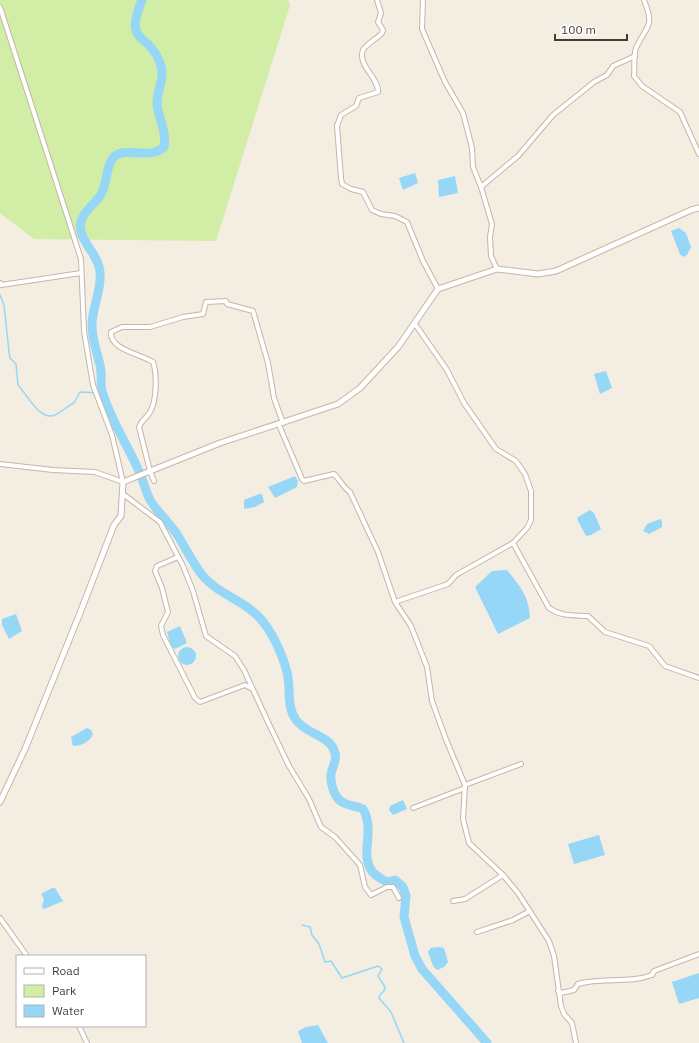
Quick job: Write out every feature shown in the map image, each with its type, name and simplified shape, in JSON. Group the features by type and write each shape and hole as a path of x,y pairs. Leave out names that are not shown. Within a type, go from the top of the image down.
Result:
{"street":[{"path":"376,0 381,13 378,22 383,30 382,33 364,50 363,54 366,67 377,84 378,92 359,98 356,106 341,115 337,126 342,184 351,189 363,192 372,210 381,214 395,216 407,222 423,261 438,290"},
{"path":"423,0 422,29 445,82 463,113 472,148 473,167 481,187 492,224 490,237 491,256 497,269"},
{"path":"644,0 650,15 650,24 636,50 634,76 642,86 680,112 699,154"},
{"path":"0,7 81,259 84,331 93,385 112,435 123,482 121,516 114,525 25,749 0,802"},
{"path":"481,187 518,156 553,115 594,82 607,75 613,66 635,56"},
{"path":"0,464 53,470 95,472 123,482 136,478 220,443 338,404 360,388 398,347 438,290 497,269 538,274 556,271 691,210 699,208"},
{"path":"0,283 1,285 6,283 81,274"},
{"path":"154,481 139,427 141,420 151,410 156,370 153,362 119,347 113,342 110,338 111,332 115,328 150,327 183,317 203,314 204,305 212,302 226,300 227,304 253,311 268,363 274,398 281,424 302,479 304,481 334,474 344,488 350,492 378,552 395,602 411,626 426,667 432,701 465,786 463,819 469,843 503,875 530,911 552,948 558,991 564,1014 572,1023 576,1043"},
{"path":"395,602 448,584 456,575 513,543 527,528 531,520 531,491 525,474 516,461 496,448 464,404 447,370 415,324"},
{"path":"123,494 160,522 193,591 206,636 235,656 244,670 251,688 290,766 309,799 321,827 335,837 360,865 365,887 371,895 387,887 393,887 399,898"},
{"path":"513,543 529,570 539,592 549,608 554,612 569,616 588,616 605,632 649,646 665,666 699,678"},
{"path":"178,557 157,566 156,571 168,612 167,618 161,626 163,635 195,698 200,702 245,685 251,688"},
{"path":"413,808 521,764"},
{"path":"453,901 464,899 503,875"},
{"path":"477,932 513,920 530,911"},
{"path":"0,918 26,955"},
{"path":"558,991 561,993 574,990 578,984 594,980 629,981 643,978 652,975 654,971 699,954"},
{"path":"79,1027 86,1043"}],"green space":[{"path":"0,0 288,0 290,5 216,241 34,239 0,213"}],"water":[{"path":"415,173 418,183 403,190 399,178"},
{"path":"455,176 458,193 439,197 438,180"},
{"path":"679,228 686,233 691,247 687,255 683,257 680,254 671,231"},
{"path":"606,371 612,388 600,394 594,374"},
{"path":"295,476 298,481 297,487 275,498 268,487"},
{"path":"262,494 264,502 255,507 244,509 244,500"},
{"path":"590,510 594,513 601,529 591,535 586,536 577,519"},
{"path":"660,519 662,521 662,527 649,534 643,531 647,524"},
{"path":"507,570 520,586 526,597 530,618 498,634 475,587 492,571"},
{"path":"16,614 22,631 9,639 2,625 2,619"},
{"path":"180,626 187,643 175,649 171,646 167,632"},
{"path":"187,647 193,650 196,656 193,662 187,665 181,662 178,656 181,650"},
{"path":"87,728 91,730 93,734 92,737 82,744 73,746 71,737"},
{"path":"403,800 407,809 393,815 389,810 390,806"},
{"path":"599,835 605,855 574,864 568,844"},
{"path":"55,888 63,901 44,909 42,907 44,899 41,894"},
{"path":"431,948 444,948 448,962 444,967 437,970 433,966 428,952"},
{"path":"699,973 699,998 679,1004 672,982"},
{"path":"318,1025 328,1043 302,1043 298,1031 306,1027"}],"waterway":[{"path":"142,0 135,25 136,32 150,46 162,68 162,78 157,103 165,141 164,147 151,153 130,152 118,154 113,158 110,162 103,192 83,216 80,226 85,241 97,261 100,272 100,285 92,318 92,330 101,369 101,384 106,404 140,473 150,500 175,531 202,575 216,588 242,603 257,615 275,640 287,672 290,703 293,715 300,725 327,741 334,750 336,756 331,778 335,794 344,803 363,809 368,825 367,855 371,870 387,882 395,880 403,887 406,896 404,917 415,956 422,969 487,1043"},
{"path":"0,295 4,305 10,358 16,364 18,385 39,411 49,416 55,415 74,403 80,392 102,393"},
{"path":"302,925 310,927 312,935 319,944 325,962 331,961 342,978 378,966 382,969 378,976 385,987 379,998 391,1012 404,1043"}]}
